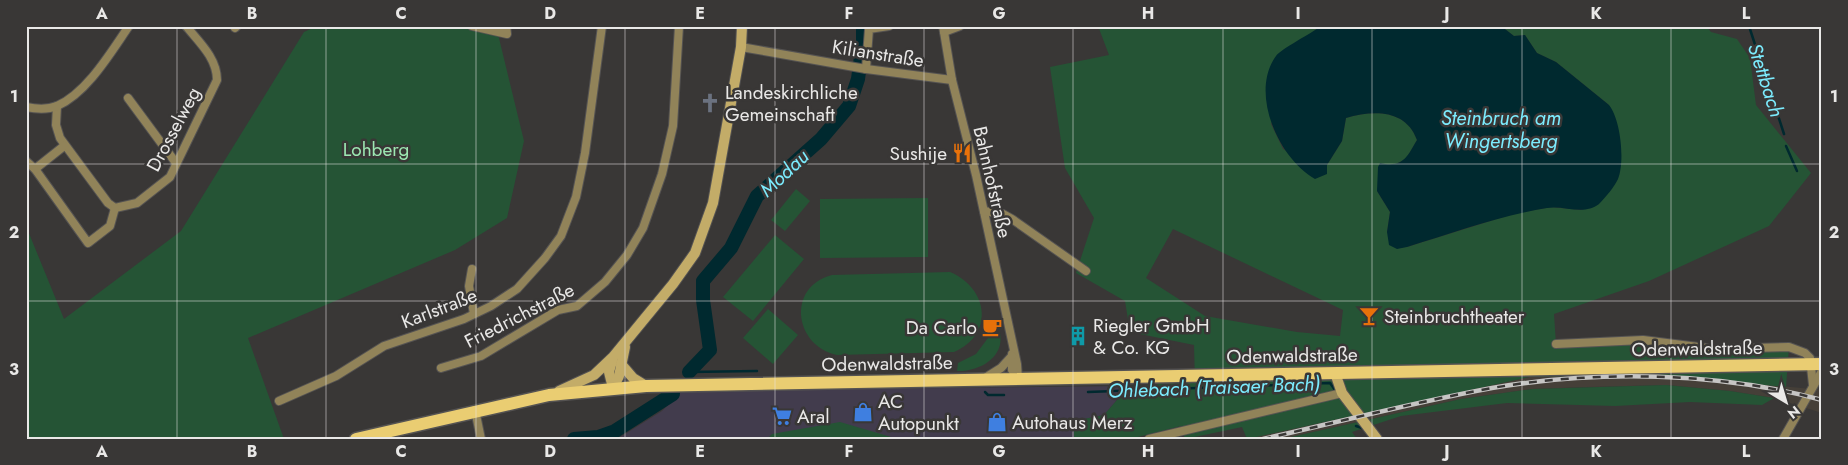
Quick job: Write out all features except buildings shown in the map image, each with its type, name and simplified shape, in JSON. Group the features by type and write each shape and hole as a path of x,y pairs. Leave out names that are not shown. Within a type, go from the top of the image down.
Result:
{"main road":[{"path":"613,388 609,372 627,341 683,271 702,237 713,203 741,47 742,26"},
{"path":"617,361 633,378 646,386"},
{"path":"549,395 586,380 617,361"},
{"name":"Odenwaldstraße","path":"356,439 475,410 549,395 646,386 1018,378 1819,367"},
{"path":"1335,373 1342,393 1377,439"}],"street":[{"path":"26,107 42,109 57,106 78,92 102,64 129,26"},
{"name":"Drosselweg","path":"115,208 137,203 165,183 170,177 216,80 217,69 208,53 186,26"},
{"path":"472,26 506,30"},
{"name":"Karlstraße","path":"279,401 336,376 384,346 474,314 517,288 545,258 561,236 576,197 584,162 602,26"},
{"name":"Friedrichstraße","path":"441,368 481,356 558,310 577,306 604,282 627,255 643,228 662,174 673,126 679,26"},
{"path":"866,69 869,29 889,26"},
{"path":"943,29 960,26"},
{"name":"Bahnhofstraße","path":"943,29 952,80 984,211 1018,378"},
{"name":"Kilianstraße","path":"741,47 866,69 952,80"},
{"path":"128,98 176,163"},
{"path":"26,161 35,169 88,243 110,226 115,208 108,204 64,146 56,125 57,106"},
{"path":"35,169 64,146"},
{"path":"984,211 1003,214 1012,219 1086,271"},
{"path":"472,269 469,286 474,314"},
{"path":"1556,344 1644,340 1714,349 1789,347 1806,354 1819,367"},
{"name":"Bahnhofstraße","path":"1012,345 1012,370 1018,378"},
{"path":"985,379 1001,368 1012,356"},
{"path":"1783,439 1813,385 1819,367"},
{"path":"1813,385 1819,367"},
{"path":"1149,439 1342,393"},
{"path":"475,410 481,439"}],"shaded area":[{"path":"1653,374 1822,390 1822,413 1774,398 1730,391 1666,385 1532,389 1461,399 1282,439 1245,439 1529,377"},
{"path":"1129,386 1104,415 1074,421 1074,439 898,439 880,435 773,434 767,439 617,439 662,411 682,391"}],"green space":[{"name":"Lohberg","path":"317,26 469,26 498,34 524,141 507,218 455,250 248,338 284,439 26,439 26,226 64,319 181,231 304,32"},
{"path":"1098,26 1321,26 1304,39 1271,124 1283,149 1327,174 1327,165 1342,141 1346,118 1377,113 1388,114 1405,122 1417,140 1406,159 1392,166 1377,191 1390,212 1387,232 1407,247 1516,213 1551,207 1581,210 1599,204 1609,105 1556,62 1537,53 1525,35 1514,36 1501,26 1706,26 1711,32 1737,39 1750,58 1756,105 1811,173 1769,226 1649,281 1554,314 1556,344 1643,340 1714,349 1789,347 1786,387 1653,374 1529,377 1247,439 1242,427 1185,439 1181,426 1130,439 1074,439 1074,421 1104,415 1129,386 1195,382 1194,345 1130,332 1125,301 1076,273 1094,218 1065,168 1050,67 1109,55","holes":["1173,229 1343,310 1340,336 1297,332 1205,316 1146,278"]},
{"path":"796,189 810,201 785,231 771,220"},
{"path":"928,198 928,257 820,258 820,199"},
{"path":"775,235 804,259 753,321 723,297"},
{"path":"950,272 963,279 972,289 979,300 982,311 981,323 976,334 967,344 954,352 837,355 823,349 812,340 804,329 801,316 802,303 807,291 817,282 832,275"},
{"path":"768,309 798,335 773,364 743,338"},
{"path":"1000,333 998,350 988,362 973,369 957,371 958,363 976,354 991,334"},
{"path":"1666,385 1730,391 1774,398 1762,405 1690,402 1615,406 1507,403 1401,416 1352,432 1357,439 1282,439 1461,399 1532,389"},
{"path":"840,422 898,439 767,439 772,434"}],"water":[{"name":"Steinbruch am Wingertsberg","path":"1321,26 1501,26 1514,36 1525,35 1537,53 1556,62 1609,105 1616,120 1621,141 1621,162 1617,182 1599,204 1587,209 1554,207 1529,211 1407,247 1397,249 1389,245 1387,232 1390,212 1377,191 1378,167 1380,163 1394,164 1403,160 1417,140 1405,122 1388,114 1377,113 1346,118 1342,141 1327,165 1327,174 1315,179 1290,157 1272,124 1267,106 1266,88 1268,71 1276,56 1284,49"}],"waterway":[{"name":"Modau","path":"689,372 710,350 703,300 703,281 731,248 757,196 821,139 849,106 858,79 863,42 863,26"},
{"name":"Stettbach","path":"1749,26 1784,134"},
{"name":"Stettbach","path":"1786,146 1797,171"},
{"name":"Ohlebach (Traisaer Bach)","path":"689,372 757,371"},
{"name":"Ohlebach (Traisaer Bach)","path":"1088,392 1330,383 1335,390"},
{"name":"Ohlebach (Traisaer Bach)","path":"985,392 988,395 1004,395"},
{"name":"Modau","path":"574,439 598,437 615,431 673,394"},
{"name":"Ohlebach (Traisaer Bach)","path":"1356,426 1365,429"}],"railway":[{"path":"1263,439 1492,388 1573,378 1658,377 1700,379 1783,391 1822,400"}],"place":[{"name":"Landeskirchliche Gemeinschaft","path":"710,103"},
{"name":"Sushije","path":"962,153"},
{"name":"Steinbruchtheater","path":"1369,316"},
{"name":"Da Carlo","path":"992,327"},
{"name":"Riegler GmbH & Co. KG","path":"1078,336"},
{"name":"AC Autopunkt","path":"863,412"},
{"name":"Aral","path":"782,416"},
{"name":"Autohaus Merz","path":"997,422"}]}
